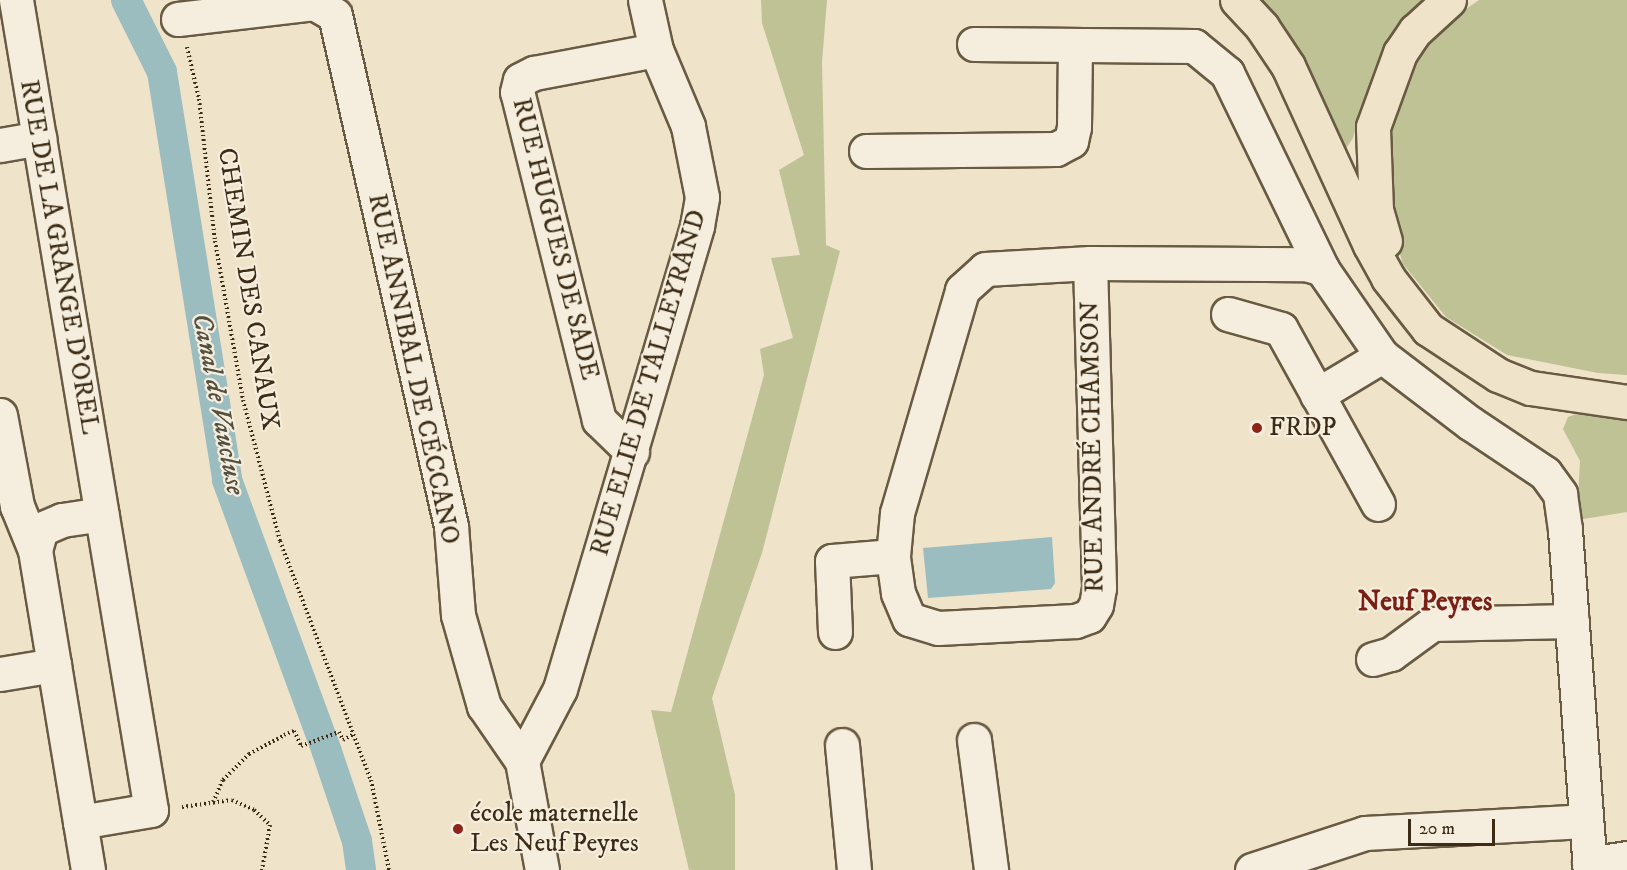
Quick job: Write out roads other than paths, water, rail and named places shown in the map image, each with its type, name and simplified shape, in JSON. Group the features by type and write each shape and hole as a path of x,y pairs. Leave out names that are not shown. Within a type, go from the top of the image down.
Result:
{"highway":[{"path":"1237,0 1262,27 1288,66 1370,245 1388,278 1428,329 1498,375 1532,388 1627,402"},
{"path":"1449,0 1415,31 1400,53 1373,127 1376,210 1386,244 1405,279 1427,305 1476,345 1515,364 1627,387"}],"street":[{"name":"RUE DE LA GRANGE D'OREL","path":"16,0 151,810 80,822"},
{"name":"RUE ELIE DE TALLEYRAND","path":"522,760 560,689 632,452 702,197 688,126 656,50 645,0"},
{"name":"RUE ANNIBAL DE CÉCCANO","path":"178,19 314,3 334,15 451,526 458,615 484,706 522,760 542,870"},
{"path":"974,44 1075,47 1194,46 1227,73 1322,269 1382,356 1470,423 1545,473 1560,494 1590,867 1627,858"},
{"path":"866,151 1056,149 1071,141 1074,127 1075,47"},
{"name":"RUE HUGUES DE SADE","path":"632,452 599,420 517,92 520,80 534,73 656,50"},
{"path":"0,145 39,138"},
{"name":"RUE ANDRÉ CHAMSON","path":"1090,263 1099,588 1096,605 1089,616 1074,621 938,628 909,619 898,593 893,556 897,513 962,290 985,269 1090,263 1306,264 1322,269"},
{"path":"1228,314 1281,329 1378,504"},
{"path":"1317,395 1382,356"},
{"path":"0,416 16,506 35,550 88,870"},
{"path":"35,550 41,529 62,520 102,514"},
{"path":"835,632 832,561 893,556"},
{"path":"1373,659 1391,654 1432,624 1572,621"},
{"path":"0,674 54,665"},
{"path":"974,740 991,870"},
{"path":"842,745 854,870"},
{"path":"1252,870 1365,833 1586,821"}],"water":[{"path":"1052,537 1055,583 1051,589 928,598 923,548"}],"waterway":[{"name":"Canal de Vaucluse","path":"126,0 162,72 227,480 327,752 357,841 361,870"}],"place":[{"name":"FRDP","path":"1257,428"},
{"name":"école maternelle Les Neuf Peyres","path":"458,829"}],"district":[{"name":"Neuf Peyres","path":"1425,602"}]}
